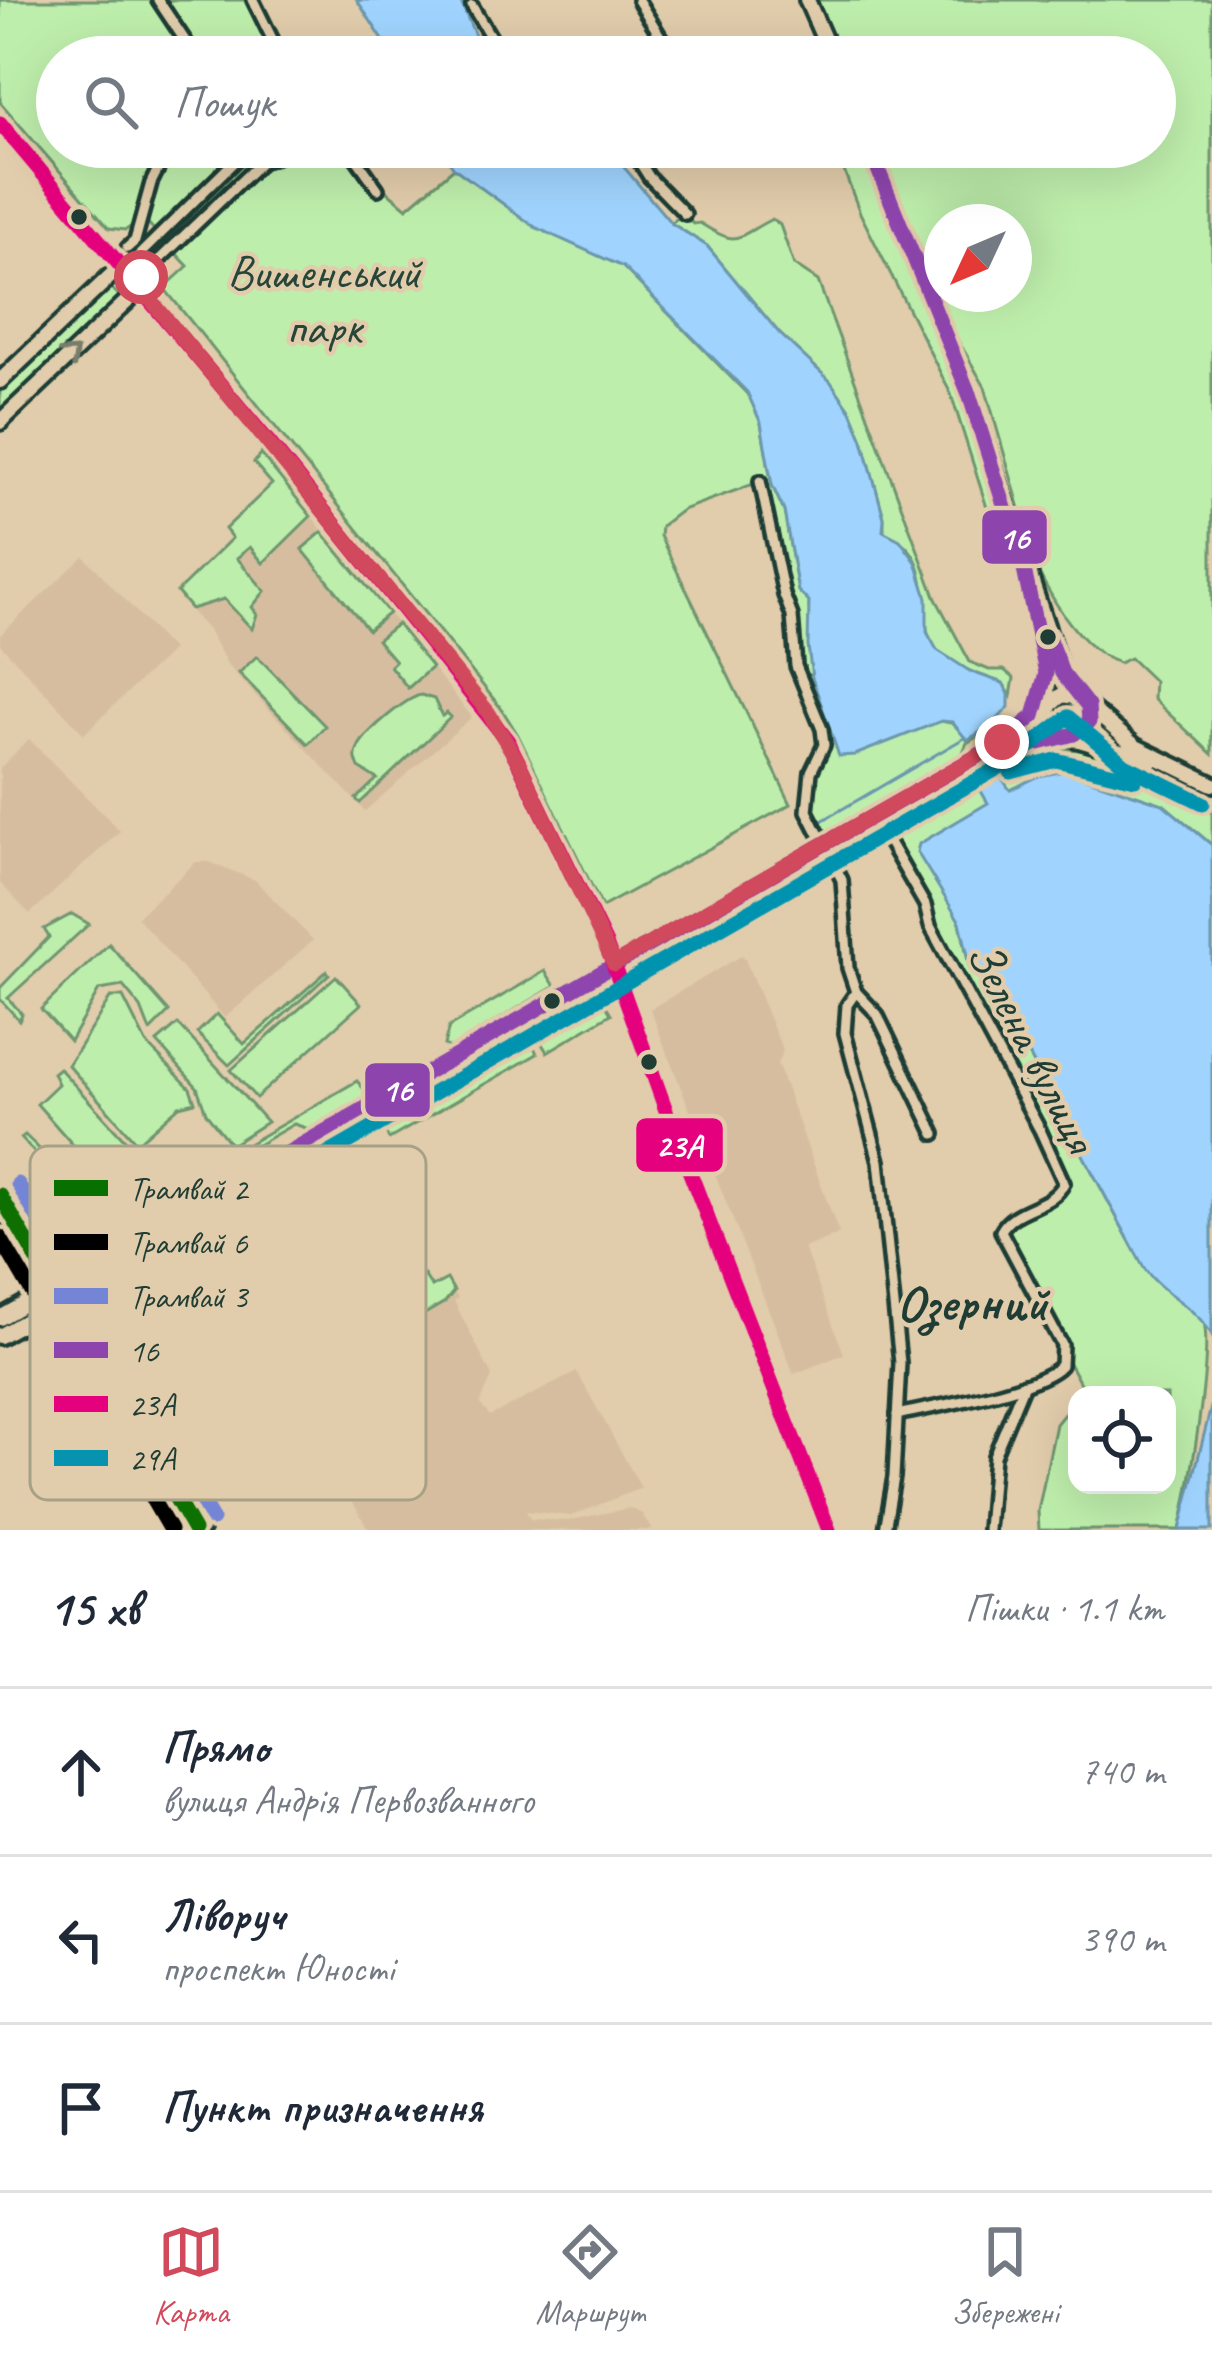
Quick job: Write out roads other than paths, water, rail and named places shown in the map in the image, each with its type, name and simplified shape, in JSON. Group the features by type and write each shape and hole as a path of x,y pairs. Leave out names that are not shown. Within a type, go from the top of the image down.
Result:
{"main road":[{"path":"807,0 822,36"},
{"path":"0,123 36,165"},
{"path":"39,168 488,712 519,763 616,970 829,1530"},
{"path":"877,168 969,394 1057,662 1084,702 1162,763"},
{"path":"0,381 131,276"},
{"path":"0,422 131,276"},
{"path":"1023,565 1046,674 1048,723 1063,737 1162,763 1212,784"},
{"path":"312,1146 828,848 1002,742 1061,695 1084,702"},
{"path":"828,848 878,825 1007,751 1086,728 1084,702"},
{"path":"0,1234 30,1288"},
{"path":"0,1318 30,1307"},
{"path":"0,1336 30,1311"},
{"path":"153,1500 171,1530"}],"street":[{"path":"158,0 182,36"},
{"path":"253,0 271,36"},
{"path":"638,0 660,36"},
{"path":"472,6 491,36"},
{"path":"127,248 135,241 158,168"},
{"path":"131,276 231,168"},
{"path":"131,276 254,168"},
{"path":"363,168 378,189"},
{"path":"644,168 685,214"},
{"path":"760,481 792,616 796,666 823,729 824,745 812,772 806,806 842,880 848,968 856,992 877,1015 935,1134"},
{"name":"Зелена вулиця","path":"878,825 925,905 930,926 1063,1177 1060,1193 1009,1219 1001,1231 1062,1346 1064,1356 1056,1371 1024,1384 897,1415"},
{"path":"856,992 847,1004 845,1033 879,1161 900,1363 886,1530"},
{"name":"Зелена вулиця","path":"988,1530 994,1456 1024,1384"},
{"path":"185,1500 203,1530"}],"water":[{"path":"357,0 460,0 475,36 380,36"},
{"path":"454,168 625,168 671,223 707,246 779,333 830,381 851,411 884,518 883,531 900,540 916,562 927,598 927,632 937,650 971,672 1003,683 1009,694 1009,707 992,725 967,740 952,722 941,721 855,755 839,756 812,678 809,602 798,591 784,511 772,485 761,423 747,392 623,267 535,227"},
{"path":"1065,771 1163,804 1212,845 1212,1335 1143,1266 996,993 972,972 960,922 917,852 919,844 988,803 978,786 999,774 1010,790 1039,776"},
{"path":"1212,1403 1212,1530 1180,1530"}],"waterway":[{"path":"820,822 966,737"}],"tram line":[{"name":"3","path":"18,1184 30,1205"},
{"name":"2","path":"0,1195 30,1247"},
{"name":"6","path":"0,1237 30,1289"},
{"name":"6","path":"153,1500 170,1530"},
{"name":"2","path":"177,1500 194,1530"},
{"name":"3","path":"201,1500 212,1519"}],"district":[{"name":"Озерний","path":"972,1302"}],"park label":[{"name":"Вишенський парк","path":"324,298"}]}
